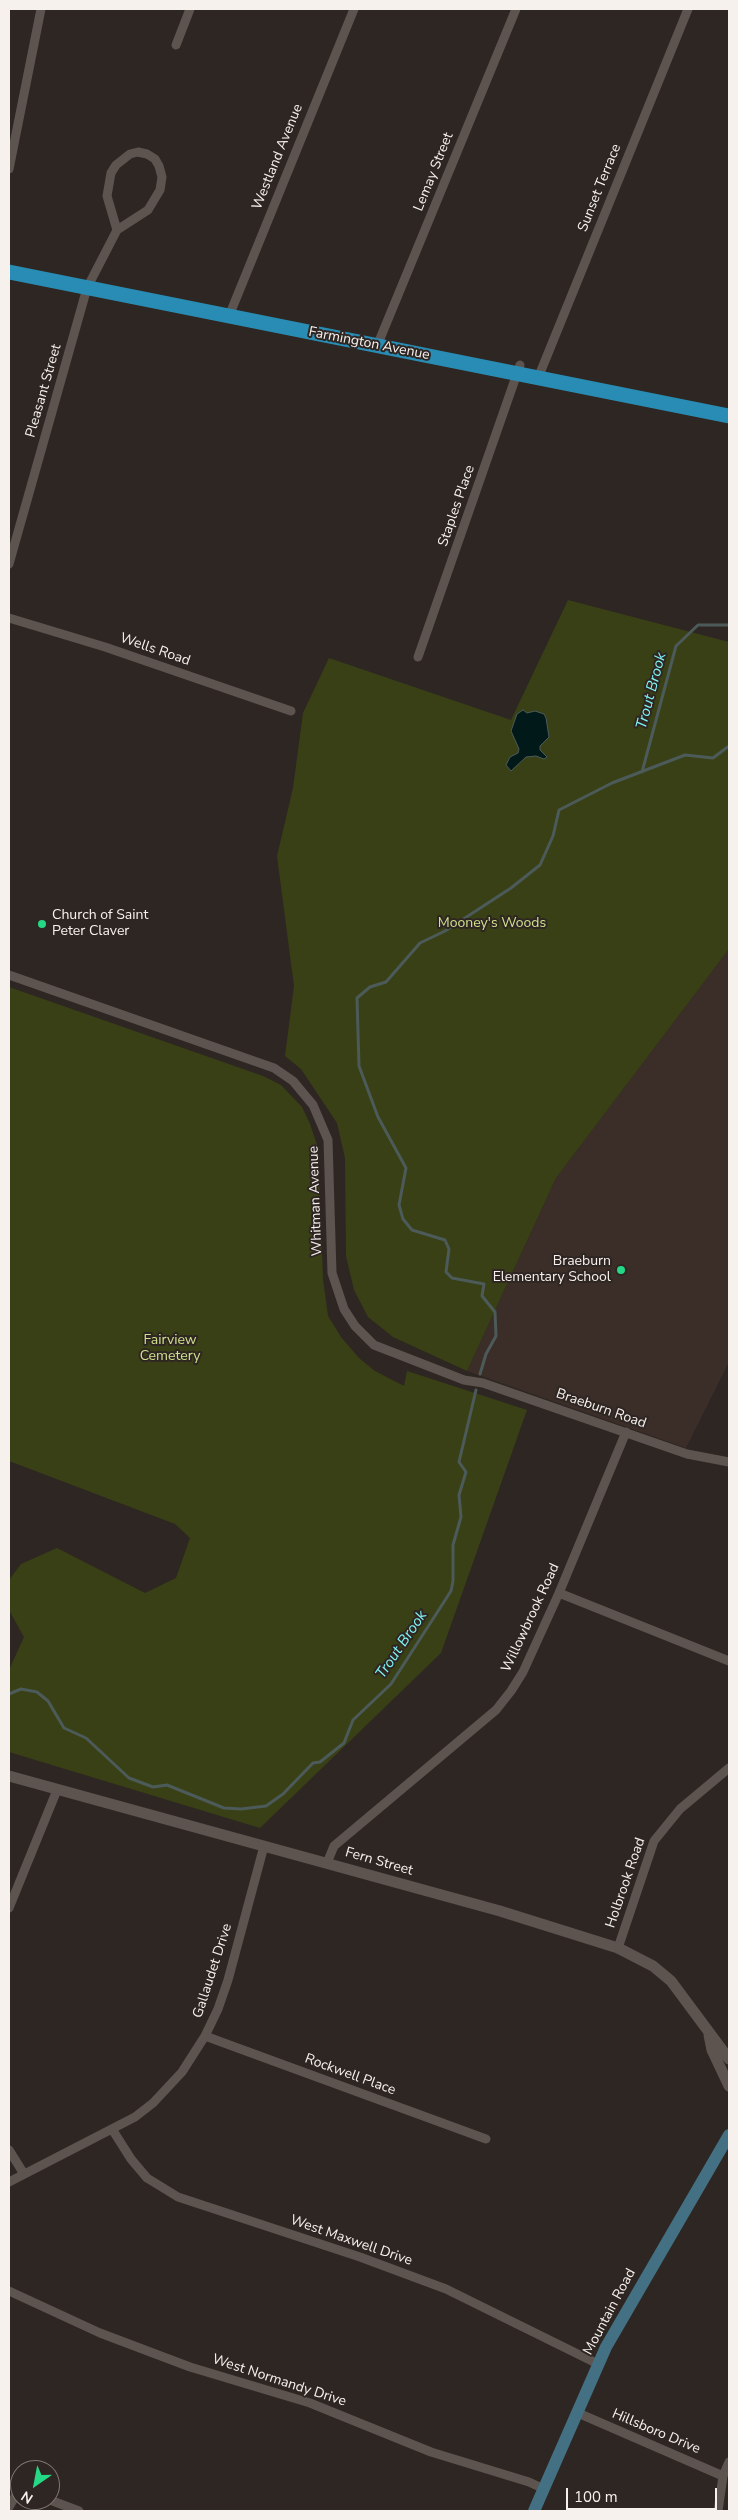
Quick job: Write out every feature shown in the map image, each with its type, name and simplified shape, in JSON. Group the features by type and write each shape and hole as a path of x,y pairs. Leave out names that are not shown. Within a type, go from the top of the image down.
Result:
{"main road":[{"name":"Farmington Avenue","path":"9,264 89,284"},
{"name":"Farmington Avenue","path":"9,272 89,284 230,312 539,374 729,416"},
{"name":"Farmington Avenue","path":"539,374 729,406"},
{"name":"Mountain Road","path":"534,2511 598,2364 626,2309 729,2135"}],"street":[{"path":"9,169 41,9"},
{"path":"176,45 190,9"},
{"name":"Westland Avenue","path":"230,312 354,9"},
{"name":"Lemay Street","path":"379,342 516,9"},
{"name":"Sunset Terrace","path":"539,374 688,9"},
{"path":"138,152 147,154 155,159 161,172 158,196 144,214 117,230 107,196 111,173 116,164 130,154 138,152"},
{"name":"Pleasant Street","path":"9,564 89,284 117,230"},
{"name":"Staples Place","path":"418,657 519,370"},
{"name":"Wells Road","path":"9,618 105,647 292,712"},
{"name":"Whitman Avenue","path":"9,975 266,1065 293,1081 313,1105 328,1140 332,1273 344,1309 355,1326 374,1345 464,1380"},
{"name":"Braeburn Road","path":"464,1380 483,1383 688,1454 729,1462"},
{"name":"Willowbrook Road","path":"327,1863 334,1846 496,1710 523,1672 559,1593 626,1432"},
{"path":"559,1593 729,1661"},
{"name":"Holbrook Road","path":"618,1948 649,1852 661,1830 680,1809 729,1768"},
{"name":"Fern Street","path":"9,1776 546,1924 618,1948 653,1966 670,1981 729,2059"},
{"path":"9,1908 57,1790"},
{"name":"Gallaudet Drive","path":"9,2182 135,2117 153,2103 182,2072 205,2036 228,1980 264,1846"},
{"path":"709,2033 729,2042"},
{"name":"Fern Street","path":"709,2033 712,2050 729,2086"},
{"name":"Rockwell Place","path":"205,2036 486,2139"},
{"name":"West Maxwell Drive","path":"112,2129 138,2168 157,2186 172,2194 360,2257 446,2289 598,2364"},
{"path":"9,2150 24,2174"},
{"name":"West Normandy Drive","path":"9,2291 100,2333 190,2367 310,2403 431,2452 529,2482 544,2489"},
{"name":"Hillsboro Drive","path":"578,2413 723,2476"},
{"path":"718,2511 723,2476 729,2462"},
{"path":"60,2504 79,2511"}],"shaded area":[{"name":"Braeburn Elementary School","path":"729,949 729,1362 686,1448 467,1371 556,1178"}],"green space":[{"name":"Mooney's Woods","path":"568,600 729,642 729,949 556,1178 467,1371 393,1337 368,1317 354,1290 346,1256 345,1158 337,1123 301,1069 285,1056 294,986 277,856 293,788 303,713 329,658 511,720"},
{"name":"Fairview Cemetery","path":"9,987 263,1076 281,1085 302,1107 318,1148 323,1279 328,1316 341,1337 359,1358 375,1371 404,1386 407,1371 527,1410 441,1653 260,1828 9,1752 9,1670 24,1637 9,1610 9,1580 21,1564 57,1548 145,1593 176,1578 190,1538 175,1524 9,1461"}],"water":[{"path":"523,710 527,713 535,711 544,714 549,737 540,746 540,750 547,757 544,759 536,756 526,757 511,771 506,765 510,757 518,753 519,749 511,731 517,714"}],"waterway":[{"name":"Trout Brook","path":"642,772 676,646 698,625 729,625"},
{"name":"Trout Brook","path":"480,1374 486,1354 496,1336 495,1312 482,1296 484,1284 452,1278 446,1272 449,1249 445,1240 412,1230 403,1219 399,1205 406,1168 378,1117 359,1066 357,998 370,987 386,982 420,943 445,931 511,888 540,865 553,836 559,810 612,783 685,755 713,758 729,746"},
{"name":"Trout Brook","path":"9,1694 21,1689 37,1692 48,1701 64,1728 86,1738 129,1778 153,1787 167,1785 224,1808 241,1809 266,1806 283,1794 313,1763 320,1762 344,1743 353,1720 391,1684 451,1591 453,1581 453,1545 461,1517 459,1495 466,1472 459,1462 476,1390"}],"place":[{"name":"Church of Saint Peter Claver","path":"42,924"},
{"name":"Braeburn Elementary School","path":"621,1270"}]}
